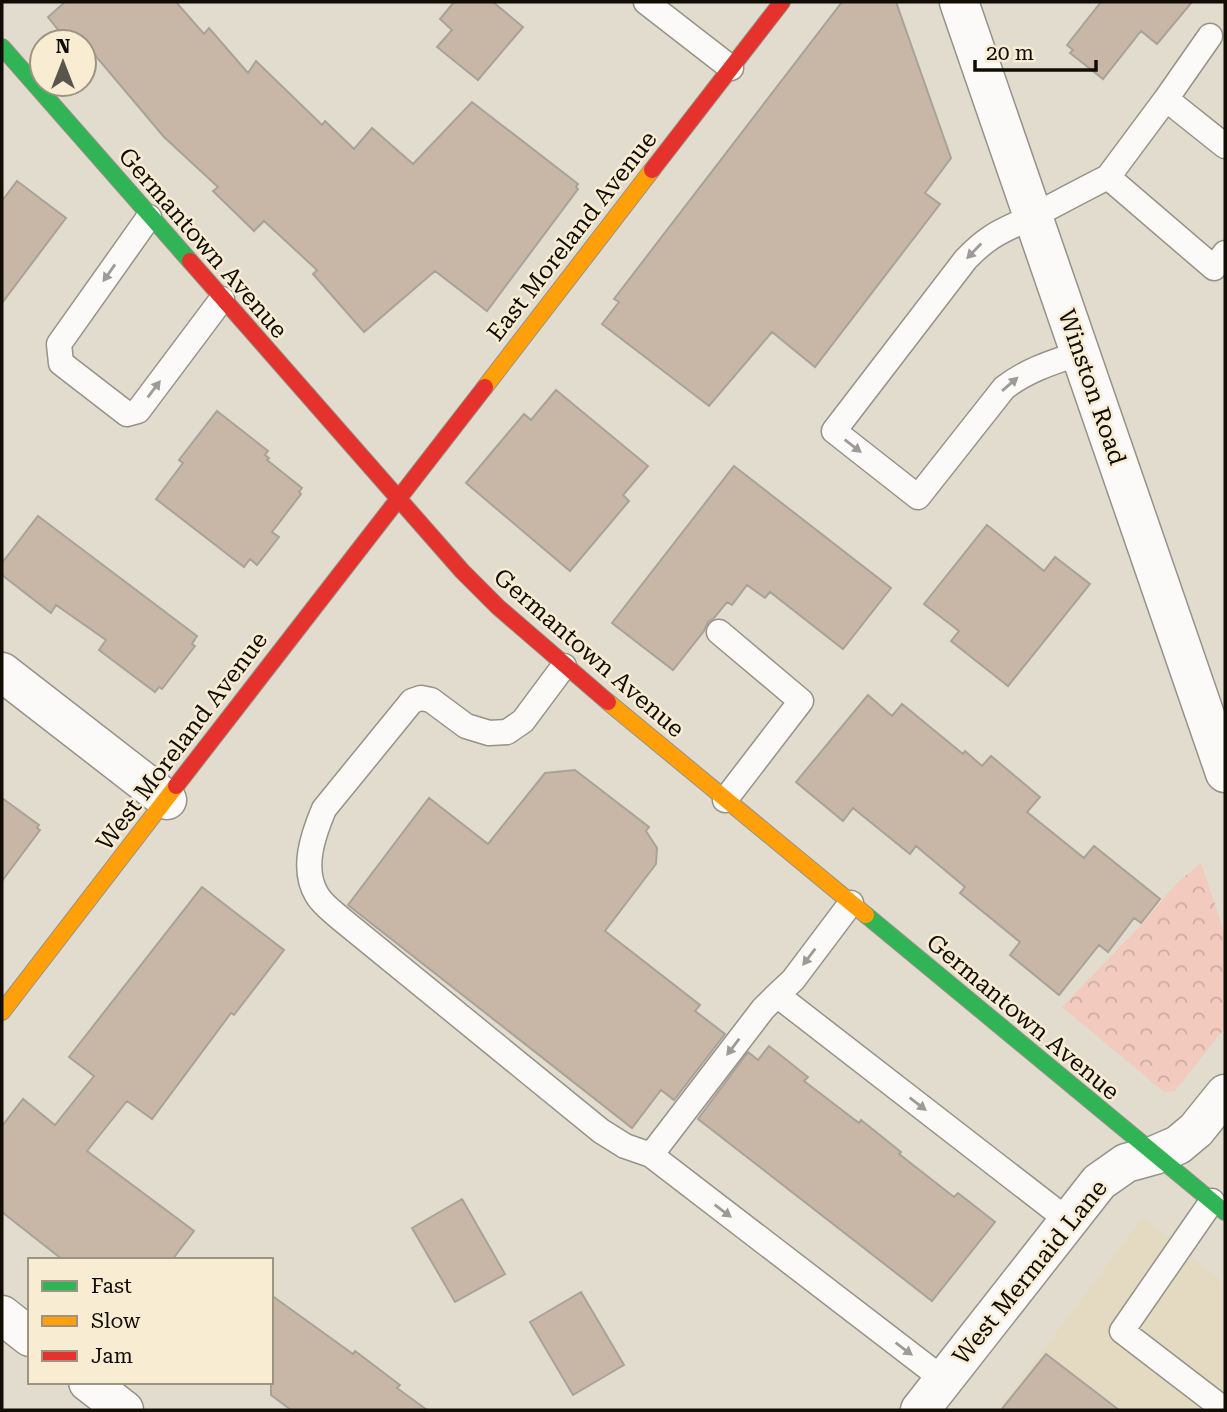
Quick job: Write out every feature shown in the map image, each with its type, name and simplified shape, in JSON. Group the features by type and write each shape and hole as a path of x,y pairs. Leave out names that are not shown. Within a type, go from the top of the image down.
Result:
{"main road":[{"name":"East Moreland Avenue","path":"398,497 782,2"},
{"name":"Germantown Avenue","path":"2,47 462,571 498,607 564,666 725,800 1219,1207"},
{"name":"West Moreland Avenue","path":"2,1012 398,497"}],"street":[{"name":"Winston Road","path":"959,2 1225,773"},
{"path":"2,672 167,800"},
{"name":"West Mermaid Lane","path":"920,1410 1099,1182 1112,1171 1133,1160 1155,1155 1178,1145 1225,1094"},
{"path":"2,1315 28,1335"},
{"path":"91,1384 124,1410"}],"lane":[{"path":"646,2 731,68"},
{"path":"1080,353 1035,369 1004,387 918,497 834,431 981,243 996,232 1108,177 1210,36"},
{"path":"1166,99 1225,146"},
{"path":"1108,177 1214,268 1225,253"},
{"path":"149,217 59,344 61,363 127,414 138,411 222,299"},
{"path":"719,632 801,701 725,800"},
{"path":"564,666 523,721 507,733 489,733 466,726 431,700 421,698 412,701 324,809 310,856 310,876 317,896 341,919 601,1131 625,1146 651,1155 944,1380"},
{"path":"651,1155 762,1009 793,980 850,903"},
{"path":"777,995 1070,1222"},
{"path":"1219,1207 1122,1331 1225,1410"}],"shaded area":[{"path":"1143,1217 1225,1284 1225,1410 998,1410"}],"green space":[{"path":"1201,863 1225,934 1225,1028 1175,1091 1164,1092 1062,1007 1142,924 1178,882"}],"building":[{"path":"65,2 176,2 204,34 209,28 248,73 256,61 322,125 325,121 354,149 372,128 413,164 472,102 578,184 578,189 487,311 435,271 364,332 313,274 317,270 264,221 254,231 213,191 218,187 164,137 98,59 98,28 57,28 48,17"},
{"path":"454,2 493,2 523,27 478,80 437,47 452,30 440,19"},
{"path":"842,2 896,2 951,158 925,193 940,204 815,367 772,332 709,406 602,324 619,302 614,299"},
{"path":"1101,2 1192,2 1157,44 1141,31 1103,79 1070,53 1073,50 1067,45"},
{"path":"17,181 66,218 2,303 2,201"},
{"path":"556,390 648,466 623,495 629,501 570,571 466,483 524,414 531,420"},
{"path":"217,411 268,451 265,455 269,458 267,460 302,488 299,492 301,494 272,532 279,537 257,565 250,559 244,567 156,499 183,463 179,460"},
{"path":"734,466 891,588 843,649 770,592 765,598 747,585 732,605 727,602 708,622 673,670 612,623"},
{"path":"38,516 197,636 192,644 195,646 162,689 159,687 155,692 99,650 106,640 56,605 51,613 2,575 2,563"},
{"path":"987,525 1044,571 1055,557 1090,584 1008,686 951,641 959,631 924,604"},
{"path":"868,695 892,716 902,704 963,754 965,751 982,766 991,756 1040,797 1027,812 1084,858 1094,846 1160,899 1141,923 1134,918 1108,952 1099,945 1059,995 1010,955 1020,942 960,893 965,887 916,846 910,854 853,808 843,821 796,782"},
{"path":"575,770 649,827 646,831 657,848 656,864 605,931 700,1005 695,1011 725,1034 674,1100 661,1090 632,1128 348,905 429,798 488,844 545,773"},
{"path":"2,798 39,825 37,828 40,830 2,881"},
{"path":"202,887 284,950 234,1015 231,1013 152,1119 127,1101 87,1151 194,1231 174,1258 60,1258 2,1212 2,1126 23,1099 55,1125 94,1076 69,1057"},
{"path":"769,1046 808,1077 804,1081 859,1123 861,1120 954,1197 958,1193 995,1222 932,1301 698,1119 748,1052 758,1060"},
{"path":"462,1199 505,1274 455,1302 412,1228"},
{"path":"581,1292 624,1365 573,1395 530,1322"},
{"path":"273,1296 353,1354 355,1351 400,1385 397,1388 427,1410 291,1410 271,1395"},
{"path":"1046,1354 1119,1410 1001,1410"}],"traffic: fast":[{"path":"2,47 190,261"},
{"path":"866,915 1225,1212"}],"traffic: slow":[{"path":"485,387 652,170"},
{"path":"608,702 866,915"},
{"path":"2,1012 176,786"}],"traffic: jam":[{"path":"652,170 782,2"},
{"path":"190,261 462,571 498,607 608,702"},
{"path":"176,786 485,387"}]}
